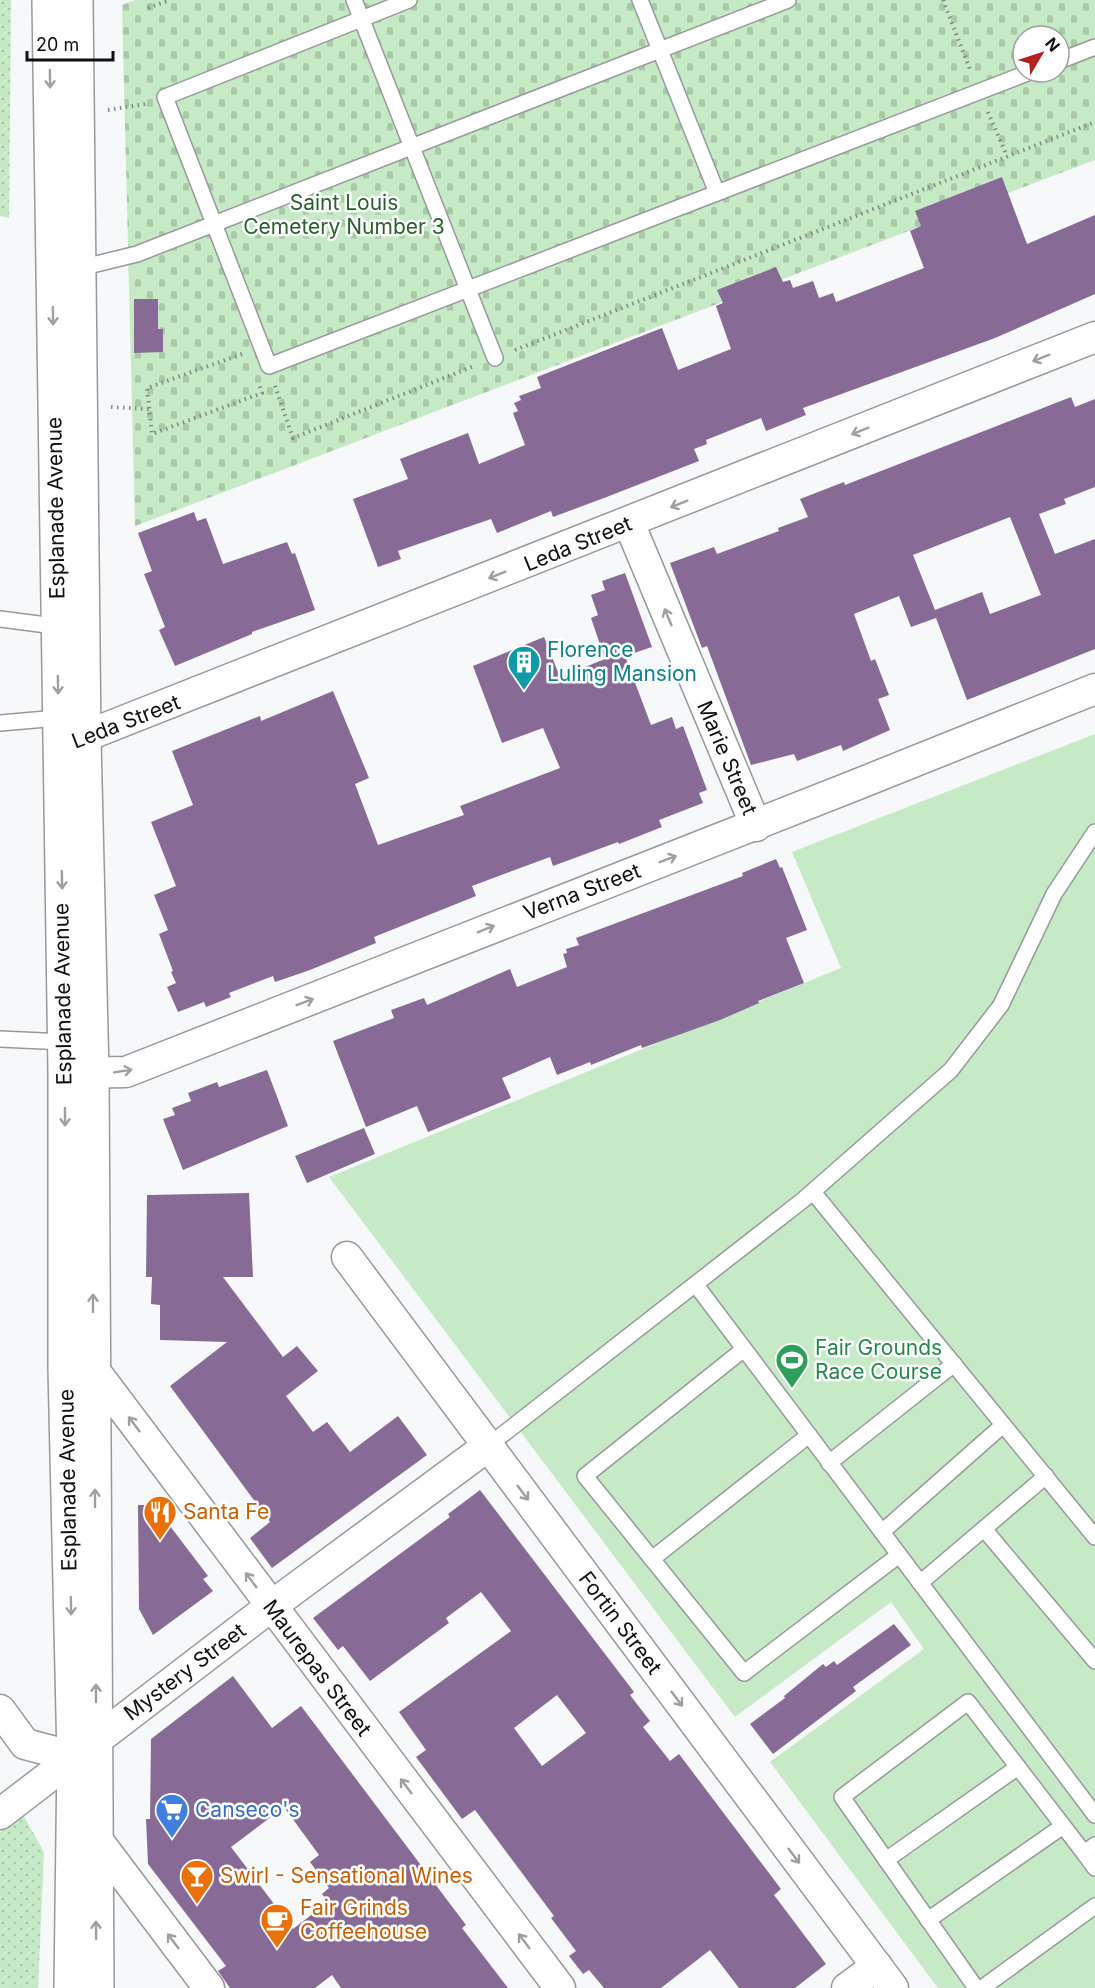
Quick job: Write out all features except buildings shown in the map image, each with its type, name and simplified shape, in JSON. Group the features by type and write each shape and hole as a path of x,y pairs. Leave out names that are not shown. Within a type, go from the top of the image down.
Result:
{"street":[{"name":"Esplanade Avenue","path":"49,0 64,111"},
{"name":"Esplanade Avenue","path":"70,628 64,111 76,0"},
{"name":"Esplanade Avenue","path":"66,269 80,406 67,735 85,1749 71,1988"},
{"name":"Leda Street","path":"67,735 629,524 1095,337"},
{"name":"Marie Street","path":"629,524 756,826"},
{"name":"Verna Street","path":"74,1063 126,1072 526,913 756,826 1095,688"},
{"name":"Fortin Street","path":"347,1257 885,1977"},
{"name":"Maurepas Street","path":"80,1369 270,1607 560,1988"},
{"name":"Mystery Street","path":"0,1814 270,1607 488,1446"},
{"path":"0,1710 26,1744 85,1749"},
{"name":"Esplanade Avenue","path":"85,1749 95,1838 97,1988"},
{"path":"95,1838 209,1988"},
{"path":"847,1988 885,1977"}],"lane":[{"path":"354,0 495,358"},
{"path":"408,0 165,97 214,224 262,369 1011,79"},
{"path":"640,0 717,193"},
{"path":"66,269 137,254 788,0"},
{"path":"1071,56 1095,47"},
{"path":"0,619 70,628"},
{"path":"0,723 67,735"},
{"path":"488,1446 813,1192 951,1070 1000,1005 1054,894 1095,832"},
{"path":"0,1039 74,1063"},
{"path":"813,1192 1095,1536"},
{"path":"696,1285 1095,1815"},
{"path":"744,1349 585,1476 744,1672 899,1556"},
{"path":"829,1463 954,1364"},
{"path":"882,1532 1004,1425"},
{"path":"652,1559 809,1435"},
{"path":"920,1583 1046,1476"},
{"path":"984,1529 1095,1661"},
{"path":"976,1988 842,1797 968,1702 1063,1826 1089,1849 1095,1868"},
{"path":"886,1860 1018,1767"},
{"path":"928,1920 1063,1826"},
{"path":"982,1988 1095,1906"}],"path":[{"path":"148,8 170,0"},
{"path":"64,111 136,106 165,97"},
{"path":"262,369 262,393 152,434 147,388 247,353 262,369 293,438 1095,122"},
{"path":"80,406 149,409"}],"green space":[{"path":"0,0 11,0 9,218 0,216"},
{"name":"Saint Louis Cemetery Number 3","path":"135,0 1095,0 1095,160 135,526 122,5"},
{"name":"Fair Grounds Race Course","path":"1095,734 1095,1988 938,1988 770,1762 924,1649 891,1602 735,1717 329,1177 841,968 792,852"},
{"path":"23,1815 44,1852 38,1988 0,1988 0,1832"}],"place":[{"name":"Florence Luling Mansion","path":"524,691"},
{"name":"Fair Grounds Race Course","path":"792,1389"},
{"name":"Santa Fe","path":"160,1541"},
{"name":"Canseco's","path":"172,1839"},
{"name":"Swirl - Sensational Wines","path":"197,1905"},
{"name":"Fair Grinds Coffeehouse","path":"277,1949"}]}
